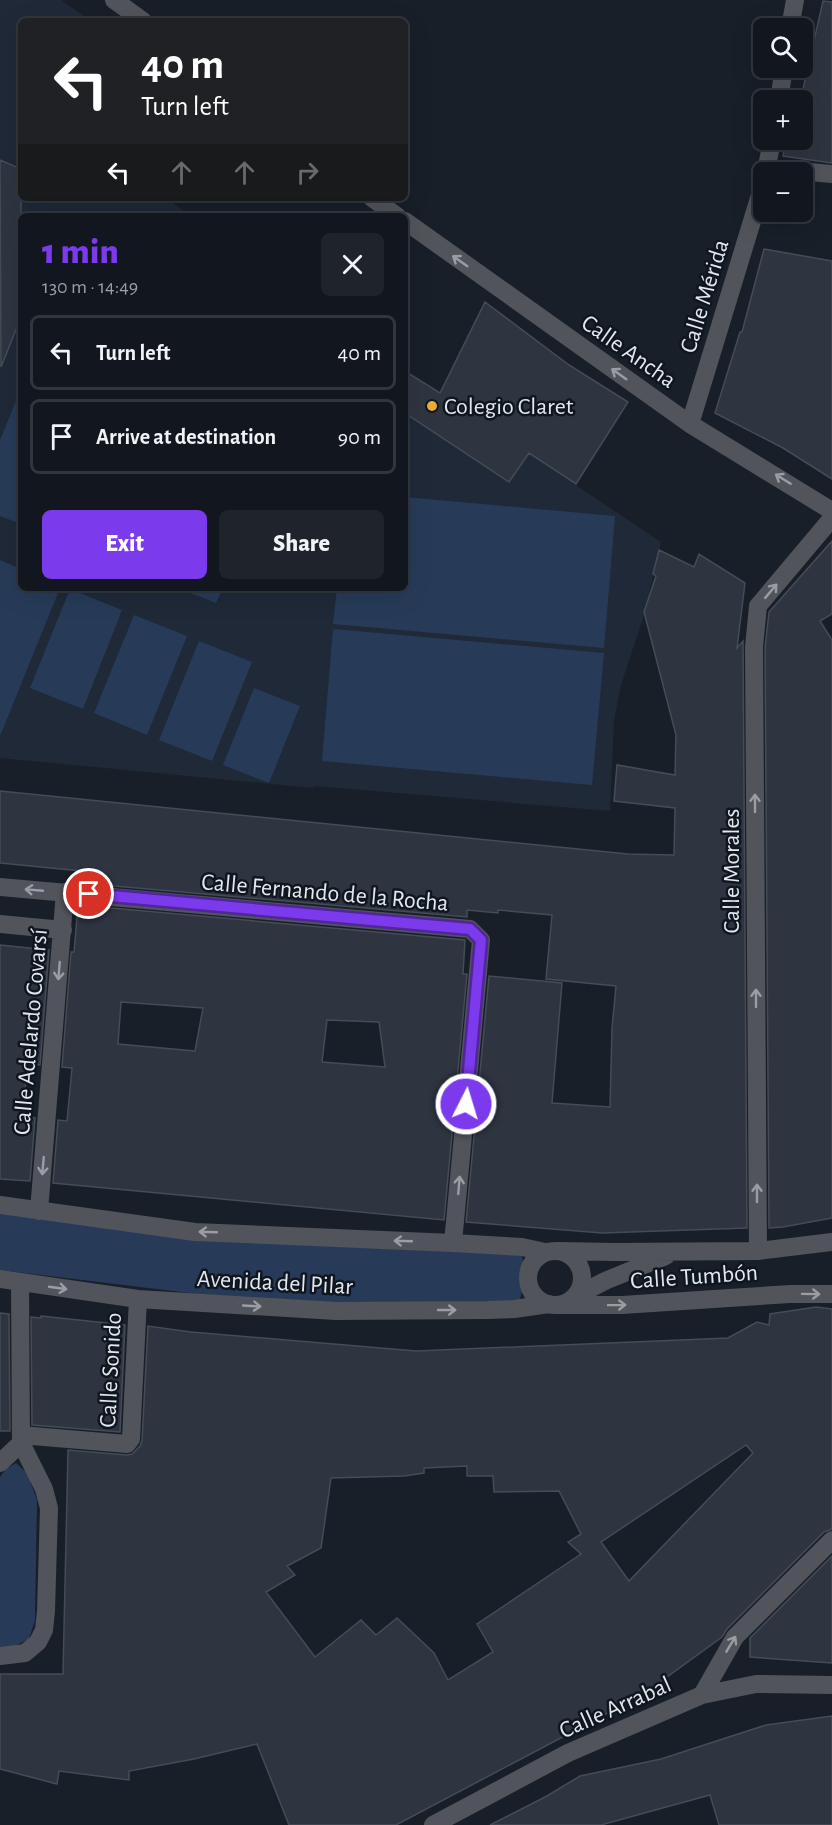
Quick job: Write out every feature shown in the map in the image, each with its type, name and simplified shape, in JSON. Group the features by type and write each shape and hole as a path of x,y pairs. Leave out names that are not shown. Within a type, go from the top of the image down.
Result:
{"street":[{"path":"114,0 139,18"},
{"path":"792,18 795,0"},
{"path":"813,174 832,174"},
{"path":"376,201 394,213"},
{"name":"Calle Mérida","path":"690,424 753,217"},
{"name":"Calle Ancha","path":"408,223 690,424 832,511"},
{"name":"Calle Morales","path":"758,1251 754,658 758,606 832,518"},
{"name":"Calle Fernando de la Rocha","path":"0,887 470,929 481,940 453,1243"},
{"name":"Calle Adelardo Covarsí","path":"39,1211 65,892"},
{"path":"0,924 63,930"},
{"name":"Avenida del Pilar","path":"0,1205 195,1232 453,1243 552,1251 758,1251 832,1242"},
{"path":"552,1251 574,1259 582,1274 582,1283 561,1302 542,1301 535,1295 529,1279 532,1263 537,1257 552,1251"},
{"name":"Avenida del Pilar","path":"0,1279 138,1299 336,1311 514,1309 561,1302 676,1252"},
{"path":"0,1656 25,1653 38,1642 44,1630 46,1611 49,1508 44,1489 21,1439 20,1282"},
{"name":"Calle Tumbón","path":"561,1302 621,1305 790,1294 832,1294"},
{"name":"Calle Sonido","path":"21,1439 127,1444 131,1439 138,1299"},
{"path":"0,1463 21,1439"},
{"path":"702,1695 735,1637 832,1540"},
{"name":"Calle Arrabal","path":"433,1825 568,1753 702,1695 756,1684 832,1685"}],"shaded area":[{"name":"Colegio Claret","path":"0,0 61,0 83,15 82,18 18,18 18,201 170,201 187,213 18,213 18,591 408,591 408,373 661,542 644,615 621,685 614,721 610,811 314,786 313,788 0,758"},
{"path":"18,396 18,523 0,516 0,440"},
{"path":"408,497 615,516 604,648 333,624 337,591 408,591"},
{"path":"0,560 18,568 18,591 59,591 0,736"},
{"path":"69,591 75,591 122,610 83,709 30,688"},
{"path":"186,591 222,591 216,603"},
{"path":"134,615 187,636 147,735 94,713"},
{"path":"333,629 604,653 592,785 322,761"},
{"path":"199,641 252,662 212,761 159,740"},
{"path":"254,688 300,706 269,783 223,765"},
{"path":"0,1211 522,1256 524,1272 522,1288 520,1299 514,1301 361,1304 222,1297 0,1270"},
{"path":"16,1463 27,1473 37,1500 35,1620 29,1639 12,1647 0,1647 0,1477 6,1469"}],"building":[{"path":"823,1 832,2 832,163 783,156 784,150 813,150 813,90 803,90 806,78 813,78 813,45"},
{"path":"0,160 18,168 18,201 21,201 21,213 18,213 18,324 1,367"},
{"path":"764,249 832,261 832,479 783,448 715,413 740,332 742,332"},
{"path":"485,302 569,365 628,402 576,484 529,453 509,482 408,415 408,373 440,393"},
{"path":"832,541 832,614 820,621 832,640 832,1218 769,1228 765,648 769,612"},
{"path":"659,550 694,567 699,554 745,583 737,648 743,641 747,1228 602,1233 466,1222 489,976 562,983 552,1103 610,1107 612,1028 616,986 546,979 552,915 498,910 498,913 467,910 467,917 80,883 81,871 0,863 0,791 628,854 674,855 675,808 614,801 617,765 675,775 676,735 644,612 656,576 653,574"},
{"path":"78,905 465,940 463,974 467,974 444,1220 53,1183 58,1120 67,1121 72,1068 62,1067 71,952 74,952","holes":["121,1002 203,1008 195,1051 118,1044","327,1020 379,1022 385,1067 322,1062"]},
{"path":"0,945 49,950 40,1065 27,1064 23,1117 35,1118 30,1181 0,1179"},
{"path":"816,1307 832,1309 832,1529 824,1532 727,1629 722,1637 649,1690 396,1825 289,1825 257,1744 129,1771 129,1780 59,1771 57,1784 0,1769 0,1674 63,1674 68,1450 127,1455 132,1454 140,1446 148,1326 191,1332 416,1351 728,1338 757,1322 769,1325 770,1314","holes":["746,1445 753,1453 629,1581 601,1542","467,1466 467,1476 493,1476 494,1492 559,1491 581,1534 568,1542 581,1554 477,1624 493,1652 448,1680 434,1653 397,1618 376,1635 361,1620 315,1657 266,1592 295,1575 287,1566 321,1548 331,1478 404,1476 424,1473 424,1468"]},
{"path":"0,1313 9,1314 10,1431 0,1431"},
{"path":"41,1316 125,1325 120,1432 32,1425 31,1317 41,1318"},
{"path":"832,1556 832,1663 750,1657 750,1638"},
{"path":"832,1716 832,1825 719,1825 710,1795 601,1825 490,1825 580,1776 661,1759 766,1725"}],"place":[{"name":"Colegio Claret","path":"432,406"}],"route":[{"path":"89,894 470,929 481,940 466,1104"}]}
